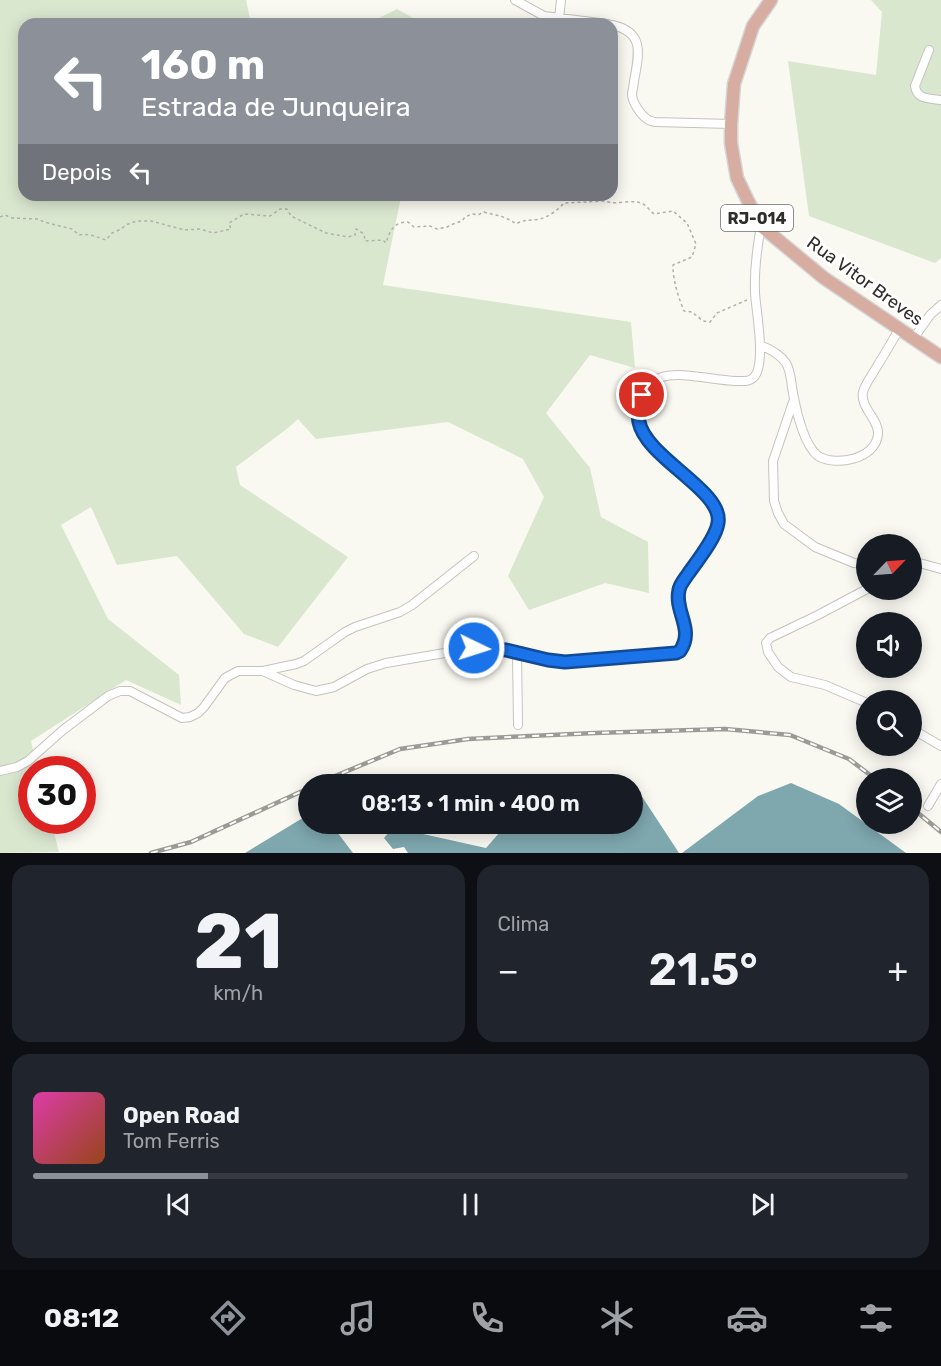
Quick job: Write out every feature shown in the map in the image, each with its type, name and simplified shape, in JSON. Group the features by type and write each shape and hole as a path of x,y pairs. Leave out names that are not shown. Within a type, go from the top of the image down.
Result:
{"main road":[{"name":"Rua Vitor Breves","path":"771,0 753,26 734,84 731,143 737,178 761,226 824,278 941,357"}],"street":[{"path":"515,0 543,16 554,18"},
{"path":"559,18 561,0"},
{"path":"618,26 631,32 638,45 639,55 632,95 637,108 646,119 655,122 731,124"},
{"path":"929,50 915,86 916,92 924,98 941,100"},
{"path":"263,671 294,685 316,691 334,687 367,669 386,663 474,648 506,650 565,662 680,651 687,638 678,600 679,588 709,544 718,523 718,513 711,499 654,448 644,434 638,421 642,395 650,384 662,376 675,374 727,381 747,381 758,372 760,345 755,294 756,259 761,226"},
{"path":"914,338 930,315 941,305"},
{"path":"760,345 775,352 786,362 806,441 813,452 822,458 836,461 859,457 872,448 878,438 878,429 864,402 863,392 899,329"},
{"path":"794,400 773,461 774,501 778,513 784,524 815,547 856,562"},
{"path":"0,771 17,767 28,761 90,709 108,696 120,691 130,691 182,718 190,717 204,707 225,678 233,672 263,671 304,661 345,632 400,612 412,605 474,556"},
{"path":"922,564 941,569"},
{"path":"856,595 770,638 766,643 768,652 778,667 791,677 825,685 856,698"},
{"path":"517,652 518,725"},
{"path":"922,735 941,746"},
{"path":"928,806 941,784"}],"path":[{"path":"0,217 38,219 72,229 78,235 88,234 106,240 112,233 137,221 151,221 185,230 200,229 213,233 231,229 229,223 244,214 270,216 280,209 287,209 291,216 326,233 348,237 355,235 356,229 364,234 365,241 383,240 386,243 395,224 401,222 408,222 414,227 430,226 437,229 462,221 472,214 478,215 484,212 506,216 516,224 521,220 542,219 564,203 605,201 611,204 628,201 643,204 654,214 673,211 687,223 696,243 692,256 674,265 673,274 677,294 684,311 692,312 703,321 710,322 717,313 755,294"}],"green space":[{"path":"0,0 246,0 250,18 18,18 18,201 400,201 383,285 631,322 635,368 590,355 546,413 590,468 601,517 648,542 649,593 605,583 529,610 508,576 544,497 523,459 448,422 316,439 298,419 236,467 240,485 348,557 278,647 244,634 177,556 117,565 91,507 61,525 108,619 179,675 181,705 126,680 31,741 35,756 18,756 18,834 54,834 59,852 0,853"},
{"path":"871,0 941,0 941,258 935,263 809,216 788,61 876,75 882,12"},
{"path":"397,9 413,18 379,18"}],"water":[{"path":"791,783 839,804 856,816 856,834 880,834 906,853 682,853 758,796"},
{"path":"643,798 679,853 408,853 404,847 393,849 384,838 387,834 423,834 486,848 498,834 643,834"},
{"path":"298,821 298,834 339,834 353,853 245,853"}],"railway":[{"path":"340,774 400,749 468,739 725,729 790,735 849,759 861,768"},
{"path":"151,853 191,842 298,793"},
{"path":"922,816 941,832"}],"route":[{"path":"474,648 506,650 565,662 676,653 684,645 687,638 678,600 679,588 709,544 718,523 718,513 711,499 654,448 644,434 638,421 642,395"}]}
